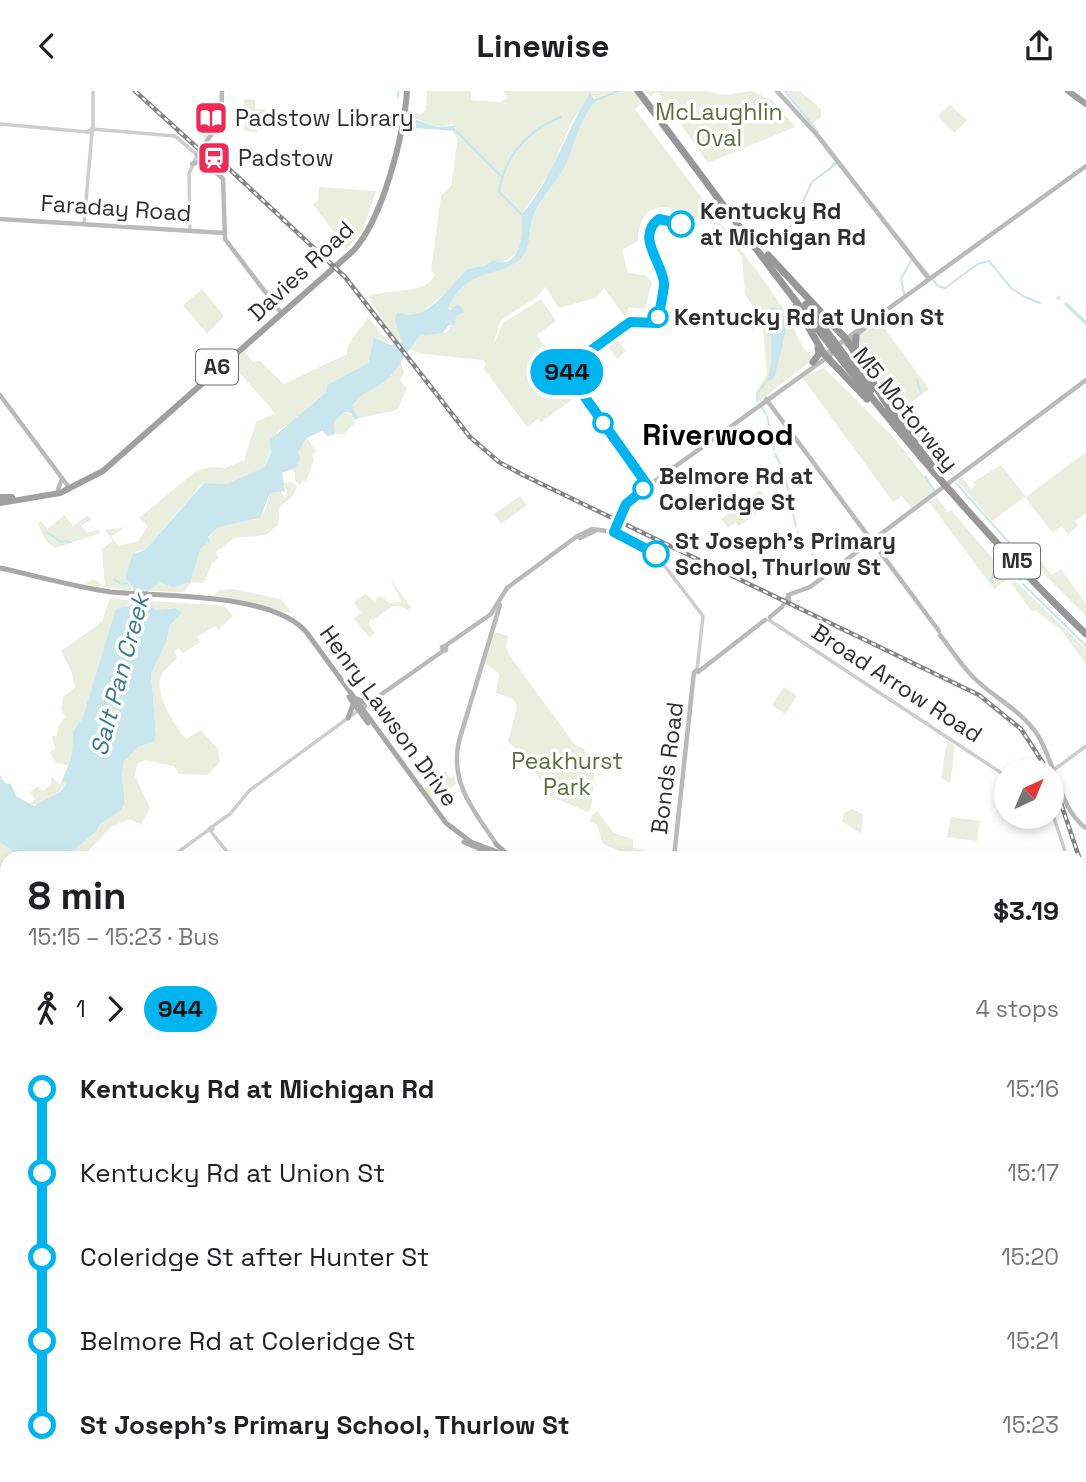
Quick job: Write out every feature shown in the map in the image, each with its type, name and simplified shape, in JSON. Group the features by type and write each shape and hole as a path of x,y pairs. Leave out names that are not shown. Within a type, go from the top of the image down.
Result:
{"highway":[{"name":"Davies Road","path":"0,501 43,497 69,487 109,463 333,267 371,228 390,171 405,91"},
{"name":"Davies Road","path":"333,267 366,230 380,189 405,91"},
{"name":"M5 Motorway","path":"638,91 950,491 1086,632"},
{"name":"M5 Motorway","path":"643,91 771,267 907,443 942,481"},
{"path":"1068,91 1086,104"},
{"path":"380,189 390,171"},
{"path":"768,255 844,343"},
{"path":"771,267 825,356"},
{"path":"811,333 819,353 825,356"},
{"path":"856,337 853,343 856,355"},
{"name":"M5","path":"844,343 856,355 889,408 942,481"},
{"name":"M5","path":"825,356 907,443"},
{"name":"Davies Road","path":"0,501 69,487"}],"main road":[{"path":"222,91 221,120 199,153 223,179 226,235 232,247 281,313"},
{"path":"777,91 818,136 929,279"},
{"path":"193,163 199,160 206,163"},
{"path":"505,851 496,844 465,797 456,765 459,741 501,601 508,587 585,532 614,530 632,497 1086,166"},
{"name":"Faraday Road","path":"1,218 226,235"},
{"path":"844,343 856,337 883,313"},
{"path":"698,670 768,619 788,599 871,542 1086,380"},
{"path":"0,395 69,487"},
{"path":"766,399 973,677 1013,707 1031,725 1050,759"},
{"path":"58,489 62,478"},
{"name":"Henry Lawson Drive","path":"0,570 127,594 224,603 279,613 297,622 442,824 470,846 484,851"},
{"path":"360,709 491,614 501,601"},
{"name":"Henry Lawson Drive","path":"224,603 278,616 296,625 446,823 467,841 487,851"},
{"path":"491,614 495,622"},
{"name":"Bonds Road","path":"675,851 694,682 698,670"},
{"path":"349,692 360,702 373,700"},
{"path":"348,718 354,709 352,702"},
{"path":"1064,794 1077,821 1086,828"},
{"path":"496,844 497,851"},
{"path":"470,846 478,851"}],"street":[{"path":"84,224 93,91"},
{"path":"0,124 174,136 199,153 193,163 189,180 190,231"},
{"path":"190,148 193,163"},
{"path":"614,530 654,552 701,616 698,670"},
{"name":"Broad Arrow Road","path":"768,619 994,768"},
{"path":"179,851 219,823 261,782 360,709"},
{"path":"1064,762 1086,746"},
{"path":"211,829 227,851"},
{"path":"1058,829 1065,851"}],"green space":[{"path":"427,91 471,91 471,100 500,102 507,98 504,91 635,91 643,102 635,109 765,282 788,316 802,346 811,356 808,363 758,402 755,395 767,374 763,327 752,329 742,318 759,316 745,294 742,257 718,225 696,216 688,224 669,218 672,208 664,207 646,214 640,225 638,241 622,250 628,273 645,275 652,282 645,309 628,307 630,319 627,320 604,288 595,298 559,308 545,287 538,296 501,320 493,345 503,323 541,299 556,321 537,335 579,395 541,422 538,419 527,427 484,369 486,363 483,360 423,354 408,349 420,336 447,332 456,316 464,312 448,308 456,294 475,278 508,265 526,248 536,210 564,167 582,122 597,99 590,94 570,125 551,171 521,215 524,239 517,253 503,262 493,261 484,266 467,269 449,291 415,317 402,315 395,321 402,342 398,344 368,296 416,288 431,281 435,274 431,271 441,196 451,186 458,138 453,133 453,124 437,127 414,118 414,111 420,115 426,110"},
{"name":"McLaughlin Oval","path":"646,91 705,91 725,95 752,91 774,102 795,127 708,163 658,92 650,96"},
{"path":"787,91 800,91 821,109 821,117 812,124"},
{"path":"244,99 255,100 255,109 266,110 265,121 257,121 257,132 244,131 245,120 239,119 240,108 244,108"},
{"path":"217,105 220,105 217,121 206,141 195,126 198,123 214,123"},
{"path":"950,105 967,120 954,133 938,116"},
{"path":"319,187 376,191 363,229 346,249 313,204 318,201"},
{"path":"202,289 224,316 207,334 183,305"},
{"path":"368,317 389,343 374,337 368,363 327,385 326,392 278,430 265,467 226,484 203,483 145,550 136,551 125,578 133,591 85,584 92,579 105,586 102,549 113,541 105,530 125,527 111,537 119,546 138,541 148,526 139,518 195,472 210,467 225,468 244,460 256,422 275,413 231,363 245,351 253,362 260,361 284,384 347,354 352,340"},
{"path":"879,321 929,389 905,407 955,475 953,477 906,416 898,412 856,339"},
{"path":"615,337 626,351 617,359 605,343"},
{"path":"400,360 404,373 400,380 407,389 397,410 359,418 352,406 363,393 388,375"},
{"path":"824,368 894,438 935,490 911,508 902,496 893,502 802,377"},
{"path":"344,412 353,415 355,423 344,434 335,434 334,422"},
{"path":"307,438 316,451 312,454 314,460 306,482 303,480 300,485 295,480 295,472 290,469 295,467 298,452"},
{"path":"1086,452 1086,513 1075,521 1078,526 1068,534 1062,526 1052,532 1025,497 992,521 957,481 962,477 971,489 976,485 973,482 1001,465 1026,497"},
{"path":"291,482 297,486 293,496 280,506 278,525 266,535 234,538 216,552 218,558 212,563 204,583 192,582 183,592 148,591 160,583 173,587 193,570 201,548 218,526 257,519 265,511 270,493 280,491 285,498 287,492 283,483"},
{"path":"760,490 770,504 739,526 736,522 728,528 721,519"},
{"path":"520,496 527,505 501,524 494,514"},
{"path":"936,497 948,512 951,510 1009,578 994,589 929,502"},
{"path":"65,515 73,526 88,515 91,519 81,526 87,533 98,529 101,533 55,548 46,541 38,524 41,521 47,529"},
{"path":"1041,561 1052,575 1061,569 1086,604 1086,616 1033,563"},
{"path":"390,579 411,607 407,610 401,606 393,606 373,620 371,618 369,624 375,633 369,637 354,619 361,613 354,602 366,594 376,603 376,598 381,596 389,603 402,602"},
{"path":"1015,581 1086,649 1086,664 1061,630 1035,610 1032,612 1011,583"},
{"path":"233,589 281,599 292,613 213,596 219,590"},
{"path":"110,598 133,601 114,616 82,719 73,731 75,742 68,765 56,763 50,752 55,749 52,736 57,736 58,727 65,717 61,709 63,697 75,688 72,673 61,651 102,622"},
{"path":"146,601 216,605 226,608 233,616 218,630 215,626 197,637 200,642 183,653 178,648 175,651 177,658 162,674 160,681 162,699 181,733 186,739 201,730 218,749 220,762 207,775 179,774 174,766 145,760 137,764 135,776 150,808 141,825 130,819 111,827 88,851 72,851 96,832 100,824 120,811 125,803 122,777 124,761 130,753 156,734 151,674 167,640 174,608 156,610"},
{"name":"Peakhurst Park","path":"495,632 508,636 506,647 509,655 576,746 583,748 589,758 599,752 602,757 593,763 595,770 591,809 588,812 552,797 524,756 508,742 517,706 513,699 496,693 499,674 485,663"},
{"path":"784,687 797,696 785,714 772,705"},
{"path":"947,741 955,746 950,783 941,778"},
{"path":"445,771 450,778 454,776 456,784 431,800 424,790"},
{"path":"51,777 60,784 62,780 67,783 45,801 30,804 35,799 30,792 38,786 42,791 51,785"},
{"path":"852,809 863,814 861,834 842,821 844,813"},
{"path":"597,811 614,833 633,839 633,848 644,851 620,851 603,844 597,825 590,822"},
{"path":"951,817 980,821 977,841 947,837"},
{"path":"0,842 13,851 0,851"}],"water":[{"name":"Salt Pan Creek","path":"590,93 594,99 599,98 587,112 570,156 534,214 528,247 519,260 466,284 448,308 450,310 458,304 465,312 456,316 455,325 449,325 443,333 420,336 388,378 360,397 352,406 359,418 355,420 351,413 344,412 334,422 335,434 328,436 322,431 307,438 298,452 300,459 295,468 282,473 285,491 270,493 260,518 218,527 208,537 210,541 201,548 190,582 173,587 160,583 148,591 146,601 156,610 175,608 182,612 170,625 167,640 151,674 156,734 154,741 138,747 124,761 122,777 125,803 120,811 100,824 96,832 72,851 13,851 0,842 0,775 5,783 11,784 16,796 34,806 60,792 67,783 62,780 71,756 73,731 82,719 116,609 128,606 133,601 133,588 125,578 133,554 145,550 204,483 226,484 265,467 271,452 270,440 326,392 327,385 368,363 374,337 391,345 402,342 395,321 397,312 417,314 436,302 467,269 484,266 493,260 509,261 515,256 521,240 521,215 550,172"},
{"path":"411,118 437,127 453,126 456,131 414,128"},
{"path":"775,307 786,322 786,329 781,328 786,330 775,375 771,381 767,378 772,353 770,317 771,308"}],"waterway":[{"path":"398,91 398,97"},
{"path":"597,100 618,91"},
{"path":"785,91 818,132"},
{"path":"408,110 413,118"},
{"path":"522,215 499,192 506,166 528,137 561,117"},
{"path":"456,131 501,176"},
{"path":"782,246 812,182 836,164"},
{"path":"900,238 914,257"},
{"path":"904,294 901,279 911,261"},
{"path":"933,280 938,286 945,288 978,264 989,261 1011,288 1022,295"},
{"path":"918,262 929,275"},
{"path":"1023,296 1040,303"},
{"path":"1066,304 1086,323"},
{"path":"758,401 757,393 769,379"},
{"path":"917,380 921,393"},
{"path":"761,406 766,414"},
{"path":"767,416 769,425"},
{"path":"770,430 774,450"},
{"path":"918,432 919,438 937,462"},
{"path":"775,454 784,471"},
{"path":"785,476 790,499"},
{"path":"925,476 934,490"},
{"path":"956,483 1029,565"},
{"path":"791,504 796,526"},
{"path":"797,531 808,547"},
{"path":"46,532 60,541 70,542"},
{"path":"811,551 815,560"},
{"path":"991,580 1000,559 1020,580"},
{"name":"Salt Pan Creek","path":"114,579 121,584 128,583"},
{"path":"1023,584 1086,646"}],"railway":[{"path":"135,91 203,153"},
{"path":"210,151 345,277 470,437 499,462 979,695 1021,729 1041,759"},
{"path":"1064,813 1077,851"}],"bus line":[{"name":"944","path":"656,554 651,549 614,532 626,504 648,486 565,369 630,322 658,323 664,282 651,253 651,230 654,222 659,219 681,224"}],"place":[{"name":"Padstow Library","path":"211,118"},
{"name":"Padstow","path":"214,158"},
{"name":"Kentucky Rd at Michigan Rd","path":"681,224"},
{"name":"Kentucky Rd at Union St","path":"658,317"},
{"name":"Belmore Rd at Coleridge St","path":"643,489"},
{"name":"St Joseph's Primary School, Thurlow St","path":"656,554"}],"district":[{"name":"Riverwood","path":"718,435"}]}
